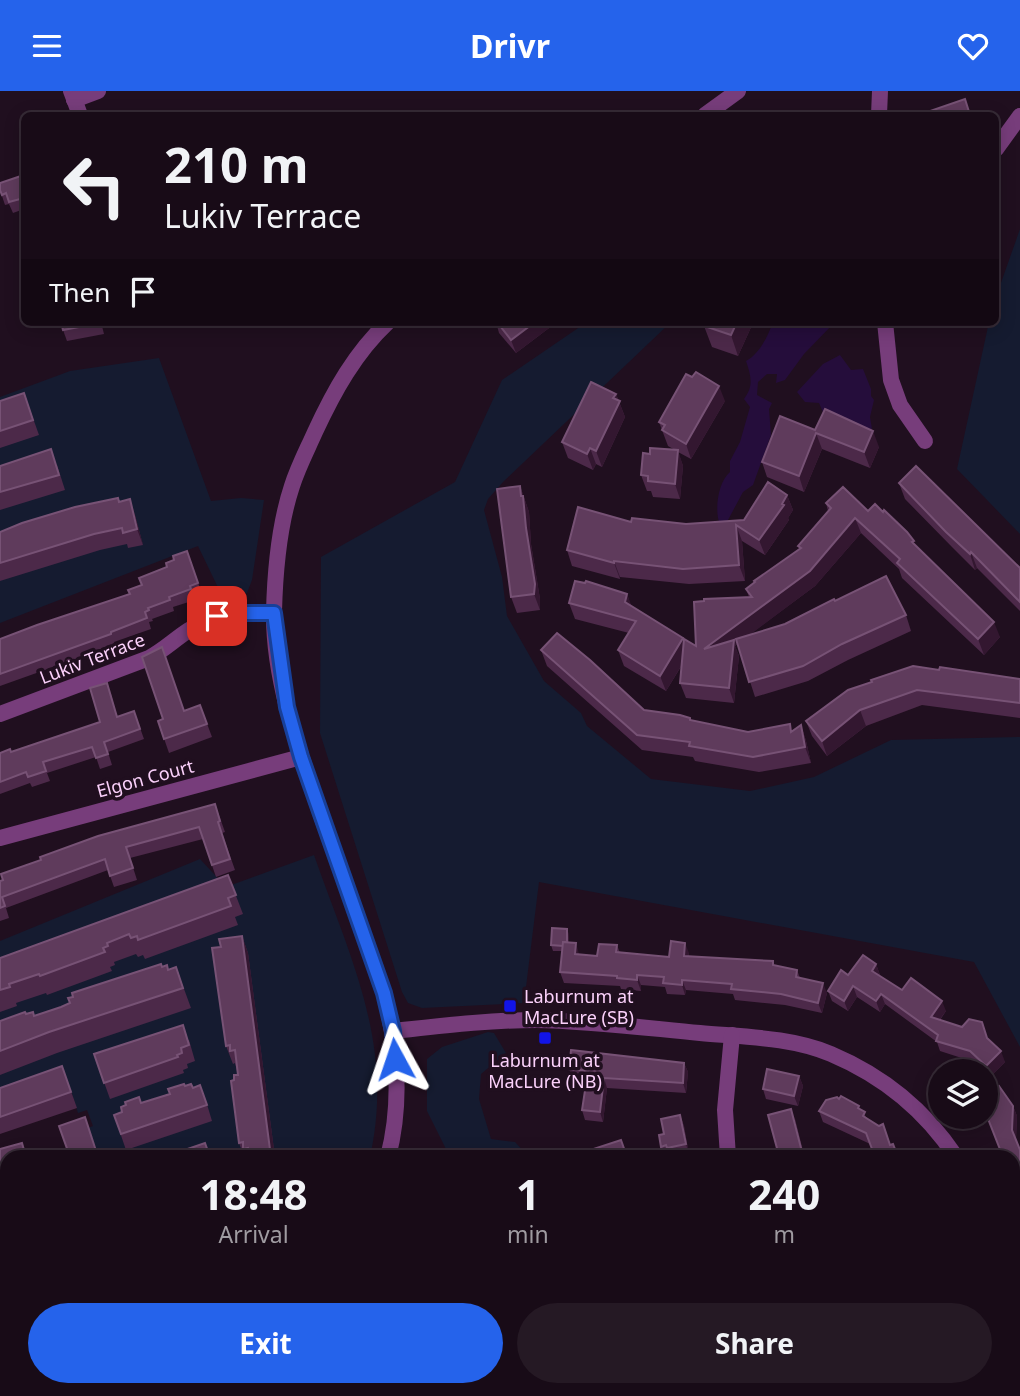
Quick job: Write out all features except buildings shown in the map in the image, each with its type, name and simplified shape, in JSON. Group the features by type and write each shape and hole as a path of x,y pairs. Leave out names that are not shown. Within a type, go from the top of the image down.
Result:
{"street":[{"path":"79,112 73,95 98,91"},
{"path":"709,112 738,91"},
{"path":"879,112 880,91"},
{"path":"999,145 1020,116"},
{"path":"383,326 343,378 292,487 284,518 274,613 287,707 301,757 384,993 393,1031 396,1086 390,1150"},
{"path":"885,326 891,380 900,405 925,441"},
{"name":"Lukiv Terrace","path":"0,714 149,658 202,622 217,616 274,613"},
{"name":"Elgon Court","path":"0,838 301,757"},
{"path":"393,1031 533,1020 573,1021 792,1043 828,1053 887,1084 912,1104 951,1150"},
{"path":"728,1150 725,1110 732,1035"}],"shaded area":[{"path":"1020,229 1020,534 957,469 988,326 999,326 999,288"},
{"path":"581,326 667,326 503,482 488,499 484,510 502,577 507,616 544,681 581,713 587,726 651,779 750,791 814,777 891,740 1020,737 1020,1047 974,962 539,882 524,1003 422,1008 408,1003 402,992 320,733 321,557 455,482 502,380"},
{"path":"771,326 831,326 804,354 785,380 776,383 777,374 767,374 758,382 757,395 772,403 769,409 771,435 753,485 743,492 728,520 720,525 717,512 720,489 730,472 730,461 740,442 750,407 744,399 751,381 746,361 766,338"},
{"path":"840,355 851,370 863,369 874,400 870,417 872,429 826,419 819,403 805,402 797,392 823,364"},
{"path":"159,358 211,501 241,498 264,500 252,580 247,593 225,602 198,546 0,623 0,397 70,371"},
{"path":"314,855 354,966 373,1039 377,1077 376,1116 371,1150 96,1150 90,1132 80,1131 93,1126 87,1110 78,1113 68,1082 0,1107 0,941 200,859 226,887"},
{"path":"488,1032 494,1033 506,1053 481,1074 479,1099 491,1139 515,1142 522,1150 446,1150 427,1111 427,1059 442,1047"}],"place":[{"name":"Laburnum at MacLure (SB)","path":"510,1006"},
{"name":"Laburnum at MacLure (NB)","path":"545,1038"}],"route":[{"path":"217,616 274,613 287,707 301,757 384,993 393,1031 395,1059"}]}
